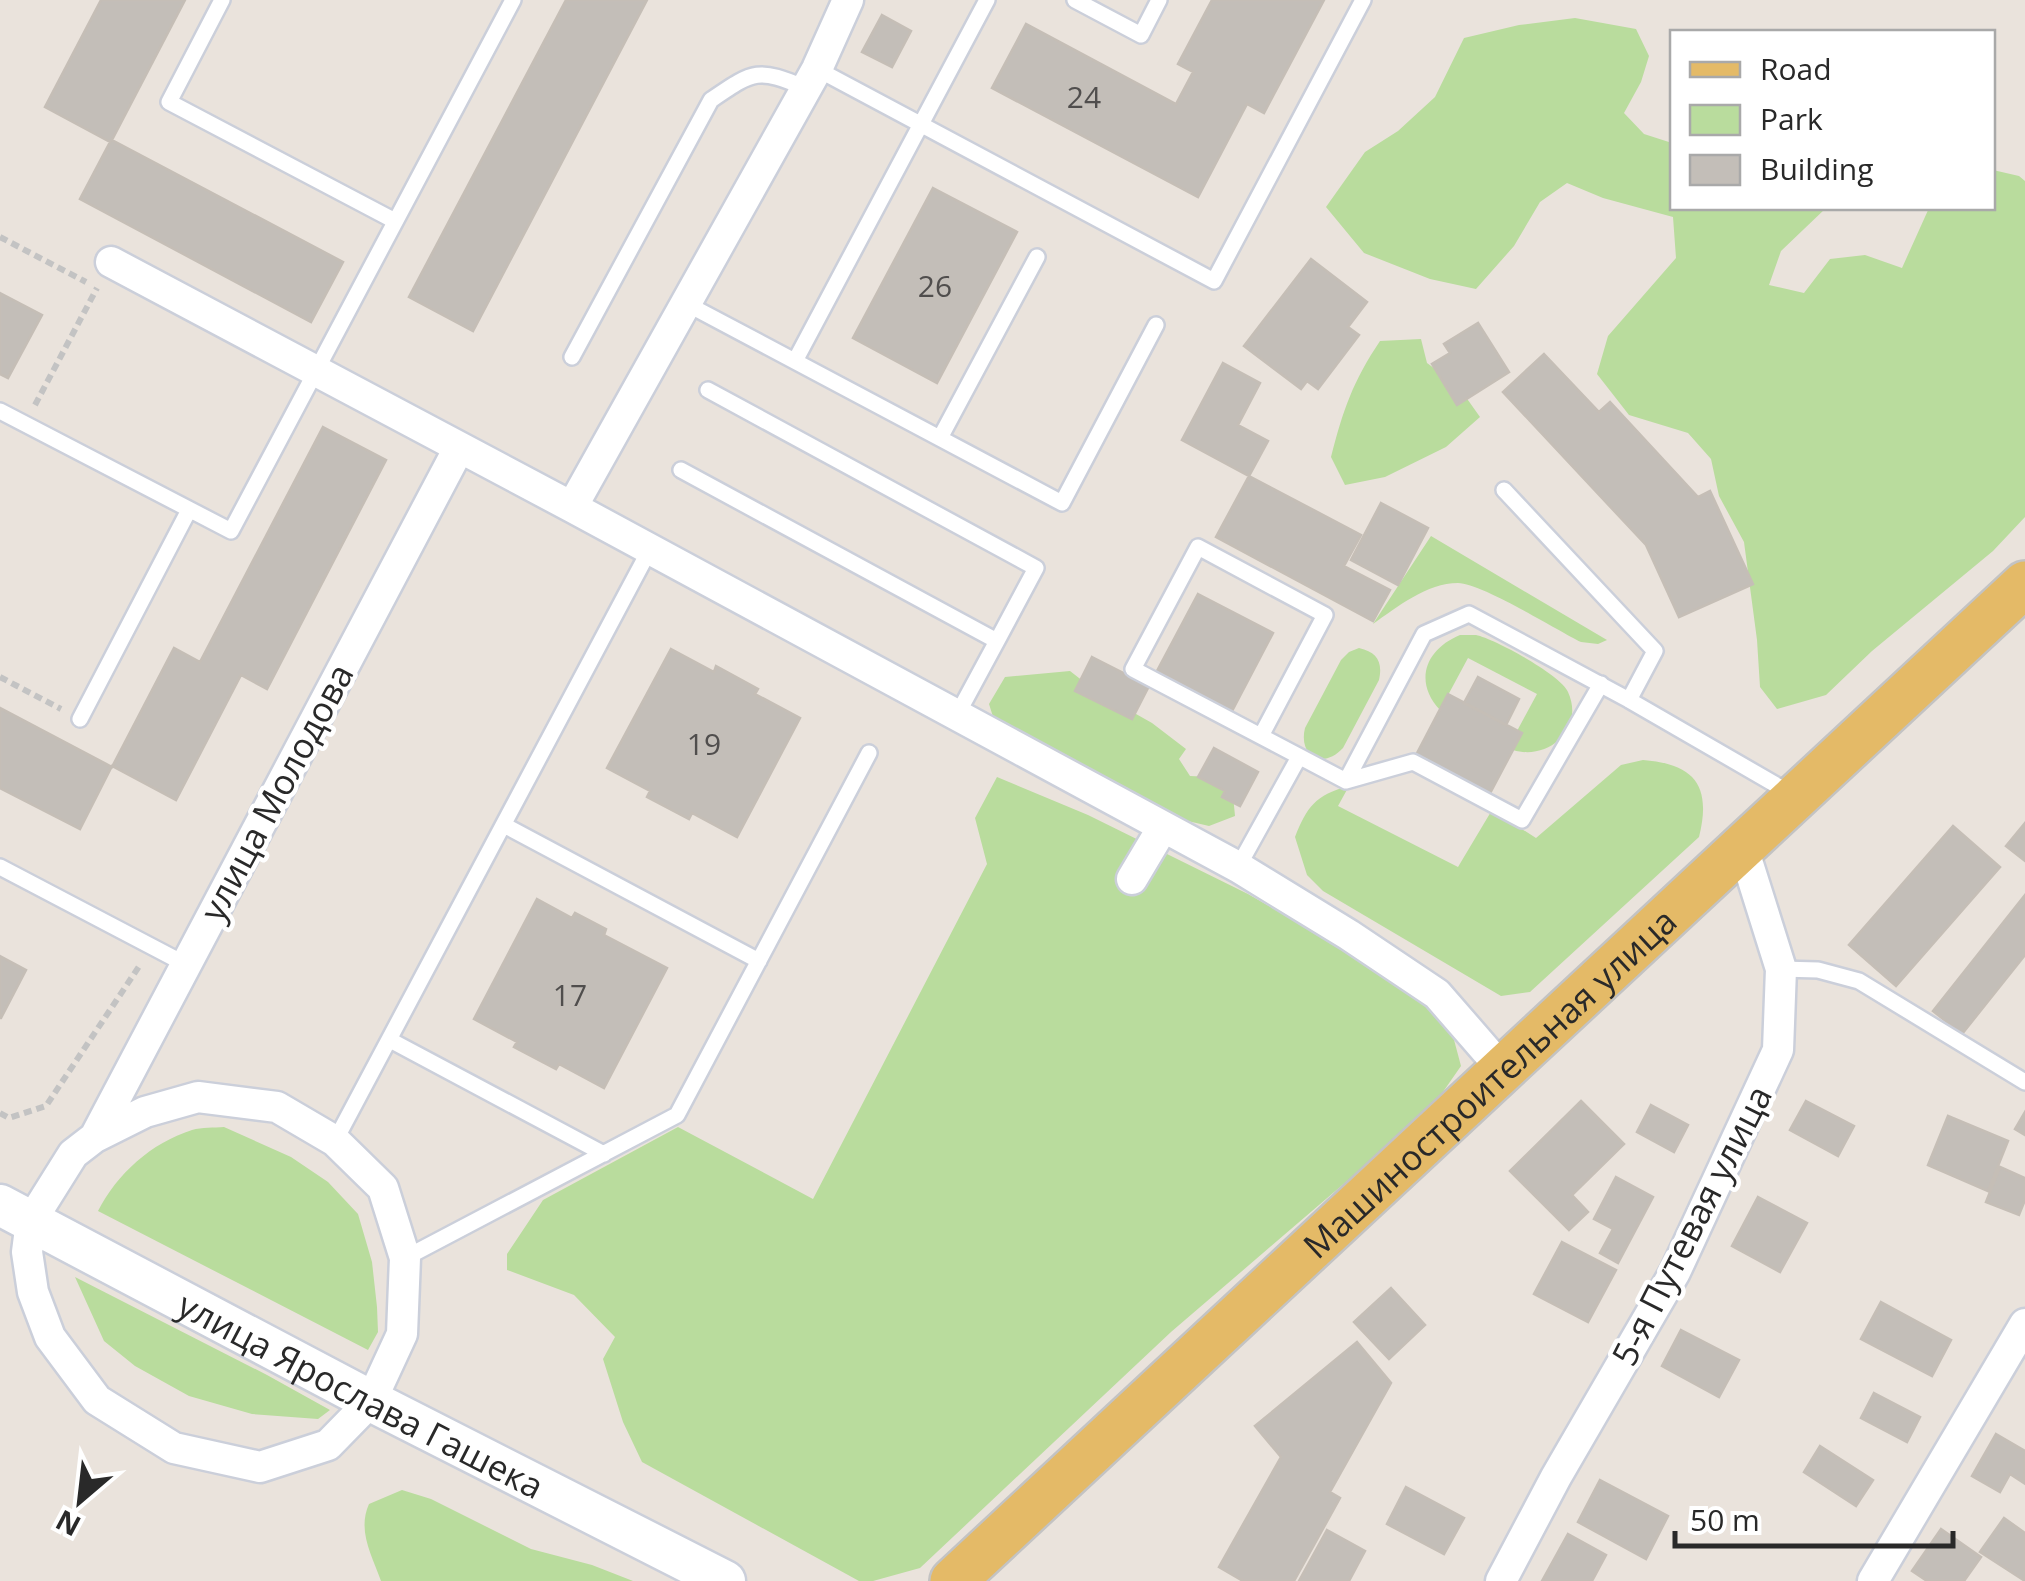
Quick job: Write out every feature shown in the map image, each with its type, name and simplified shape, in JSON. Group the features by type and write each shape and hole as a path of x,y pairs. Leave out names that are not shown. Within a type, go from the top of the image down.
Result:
{"main road":[{"name":"Машиностроительная улица","path":"954,1581 2025,584"},
{"name":"улица Ярослава Гашека","path":"15,1213 371,1401 725,1581"}],"street":[{"path":"572,507 812,79 848,0"},
{"path":"112,262 1238,867 1437,994 1503,1070"},
{"name":"улица Молодова","path":"95,1137 459,448"},
{"path":"1132,880 1162,827"},
{"name":"5-я Путевая улица","path":"1501,1581 1675,1272 1778,1050 1781,969 1743,848"},
{"path":"198,1097 277,1107 336,1142 383,1188 405,1258 402,1334 371,1401 328,1446 260,1466 174,1448 98,1400 50,1337 33,1292 28,1252 15,1213 95,1137 145,1112 198,1097"},
{"path":"1874,1581 2025,1324"}],"lane":[{"path":"222,0 169,102 395,221"},
{"path":"0,411 232,532 513,0"},
{"path":"795,361 987,0"},
{"path":"1076,0 1140,34 1159,0"},
{"path":"572,357 711,100 742,78 769,73 812,79 920,124 1214,280 1364,0"},
{"path":"940,438 1036,258"},
{"path":"688,304 1062,503 1156,325"},
{"path":"708,390 1036,568 957,715"},
{"path":"680,470 997,641"},
{"path":"1504,490 1655,651 1629,700"},
{"path":"80,719 190,510"},
{"path":"1260,736 1325,615 1198,547 1134,669 1260,736 1346,781 1414,762 1522,820 1600,684"},
{"path":"336,1142 650,550"},
{"path":"1346,781 1424,634 1469,614 1629,700 1798,798"},
{"path":"405,1258 676,1115 870,752"},
{"path":"1238,867 1300,757"},
{"path":"504,825 759,961"},
{"path":"0,867 185,964"},
{"path":"1781,969 1818,970 1859,981 2025,1082"},
{"path":"390,1040 604,1154"}],"path":[{"path":"0,237 97,288 26,424"},
{"path":"0,677 80,719"},
{"path":"0,1113 9,1118 46,1106 152,947"}],"green space":[{"path":"1575,18 1636,29 1649,56 1641,82 1624,113 1644,134 1670,142 1670,210 1824,210 1781,251 1769,285 1804,293 1830,259 1865,255 1902,268 1928,210 1995,210 1995,170 2025,181 2025,517 1993,551 1872,651 1826,695 1777,709 1760,687 1744,542 1719,496 1711,459 1688,433 1629,415 1597,374 1608,336 1676,258 1673,217 1603,198 1567,183 1540,202 1514,246 1476,289 1430,279 1364,253 1326,207 1365,152 1398,131 1435,97 1464,38 1519,25"},
{"path":"1421,339 1427,363 1458,386 1480,417 1446,447 1385,477 1345,485 1331,457 1363,369 1380,341"},
{"path":"1431,536 1607,640 1598,644 1581,642 1500,598 1458,583 1424,591 1373,624"},
{"path":"1460,635 1476,635 1497,643 1563,685 1572,706 1572,718 1560,739 1539,751 1513,750 1517,731 1537,694 1468,658 1440,710 1427,688 1427,667 1439,649"},
{"path":"1359,648 1377,659 1379,680 1343,748 1328,758 1314,757 1305,746 1305,728 1341,660"},
{"path":"1070,671 1186,749 1179,759 1190,776 1212,777 1233,795 1235,816 1209,826 1175,818 995,723 989,704 1005,677"},
{"path":"1643,760 1675,766 1695,781 1703,804 1699,837 1530,992 1501,996 1323,891 1307,875 1295,837 1314,804 1349,786 1338,806 1458,867 1492,810 1536,838 1621,765"},
{"path":"997,777 1088,815 1248,894 1397,979 1449,1021 1461,1066 1431,1109 1171,1332 920,1568 859,1581 642,1462 623,1422 603,1359 615,1337 574,1295 507,1270 507,1254 543,1200 678,1127 813,1199 987,864 975,818"},
{"path":"224,1127 291,1157 328,1182 358,1214 372,1262 377,1307 378,1332 368,1350 98,1211 125,1173 149,1152 192,1130"},
{"path":"75,1277 330,1410 318,1419 252,1414 189,1396 135,1366 104,1341"},
{"path":"402,1490 431,1499 531,1549 633,1581 381,1581 367,1543 366,1514 369,1504"}],"building":[{"path":"101,0 185,0 112,140 343,262 311,322 80,199 110,142 45,107"},
{"path":"566,0 647,0 473,331 409,297"},
{"path":"1212,0 1324,0 1264,113 1247,104 1198,197 992,88 1026,24 1176,104 1193,72 1178,64"},
{"path":"882,15 911,31 892,67 862,52"},
{"path":"933,188 1017,232 937,383 853,338"},
{"path":"1311,259 1367,302 1348,327 1359,335 1318,389 1307,381 1301,389 1244,346"},
{"path":"0,293 42,315 8,378 0,374"},
{"path":"1478,323 1509,372 1457,405 1432,364 1450,353 1444,344"},
{"path":"1544,354 1599,412 1610,402 1698,497 1710,491 1753,584 1679,617 1646,545 1503,392"},
{"path":"1223,363 1260,383 1238,425 1268,441 1249,476 1182,440"},
{"path":"323,427 386,460 267,689 241,675 176,800 112,766 174,648 200,662"},
{"path":"1249,476 1361,535 1344,566 1390,590 1373,621 1216,537"},
{"path":"1381,503 1428,528 1398,585 1351,560"},
{"path":"1198,594 1273,633 1232,711 1157,671"},
{"path":"671,649 714,672 716,666 758,689 755,694 800,718 737,837 692,813 689,819 647,797 650,791 607,768"},
{"path":"1092,657 1149,686 1132,719 1075,691"},
{"path":"1478,677 1519,699 1506,725 1464,703"},
{"path":"1448,694 1522,733 1488,797 1415,757"},
{"path":"0,708 112,767 80,829 0,788"},
{"path":"1214,748 1258,772 1240,806 1222,797 1225,791 1198,777"},
{"path":"2025,823 2025,861 2006,846"},
{"path":"1953,826 2000,867 1896,986 1849,945"},
{"path":"2025,895 2025,955 1962,1034 1933,1011"},
{"path":"537,899 572,918 575,913 606,929 604,935 667,968 604,1088 559,1064 556,1069 514,1047 517,1042 474,1019"},
{"path":"0,956 26,970 1,1018 0,1018"},
{"path":"1581,1101 1624,1144 1572,1195 1588,1212 1569,1230 1510,1171"},
{"path":"1806,1101 1854,1126 1838,1156 1790,1130"},
{"path":"1651,1105 1688,1125 1674,1152 1637,1132"},
{"path":"2025,1112 2025,1135 2015,1129"},
{"path":"1948,1116 2008,1141 1988,1191 1928,1165"},
{"path":"2000,1167 2025,1178 2025,1200 2019,1215 1986,1202"},
{"path":"1616,1177 1653,1197 1618,1263 1600,1253 1613,1229 1594,1219"},
{"path":"1758,1197 1807,1223 1780,1272 1732,1246"},
{"path":"1562,1242 1616,1270 1588,1322 1534,1294"},
{"path":"1391,1288 1425,1325 1389,1359 1354,1322"},
{"path":"1881,1302 1951,1340 1932,1376 1861,1339"},
{"path":"1681,1330 1739,1360 1719,1397 1662,1366"},
{"path":"1357,1342 1391,1383 1330,1492 1340,1498 1294,1581 1243,1581 1219,1567 1281,1457 1255,1426"},
{"path":"1874,1393 1920,1417 1907,1442 1861,1418"},
{"path":"1996,1434 2025,1451 2024,1483 2010,1474 2000,1492 1972,1476"},
{"path":"1820,1446 1873,1480 1856,1506 1804,1472"},
{"path":"1600,1480 1668,1516 1646,1559 1578,1522"},
{"path":"1406,1487 1464,1518 1444,1554 1387,1524"},
{"path":"2004,1518 2025,1533 2025,1581 1980,1552"},
{"path":"1941,1529 1981,1557 1964,1581 1927,1581 1912,1571"},
{"path":"1327,1530 1365,1551 1349,1581 1299,1581"},
{"path":"1568,1534 1606,1555 1592,1581 1542,1581"}]}
